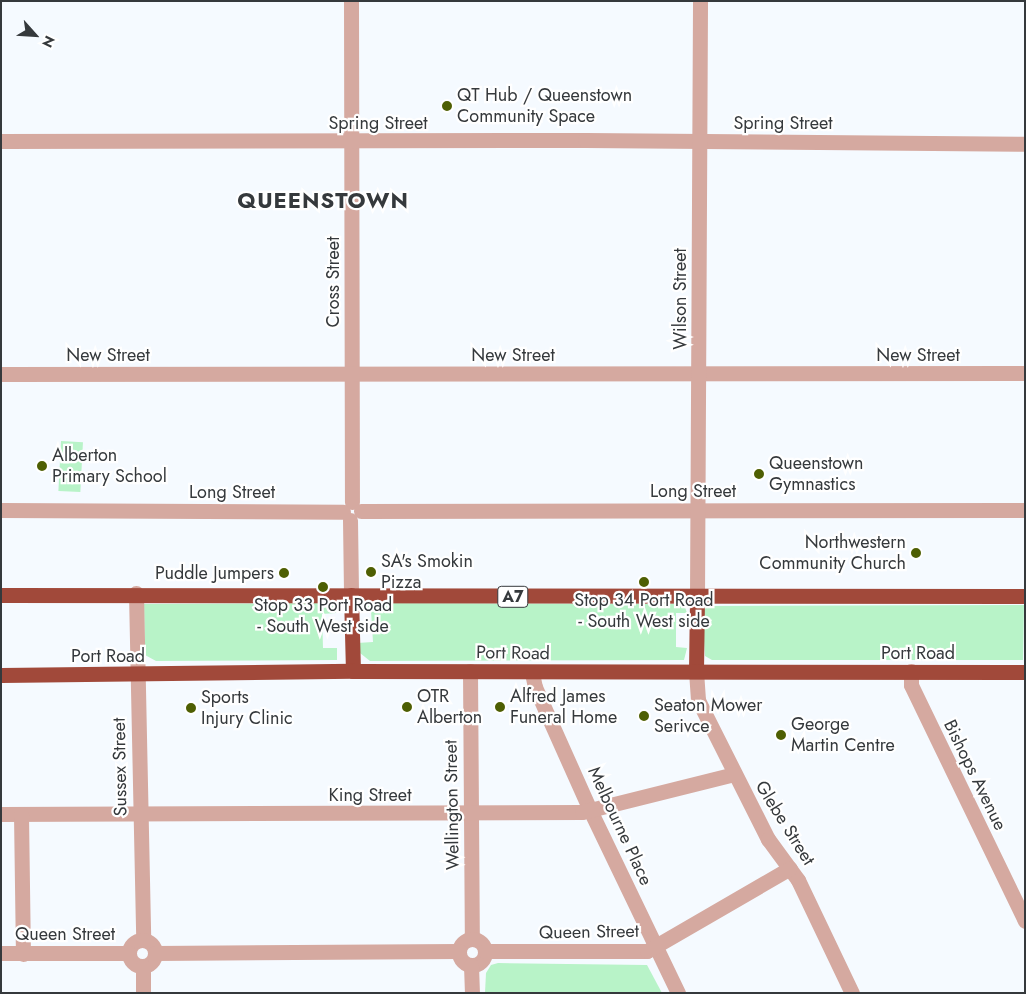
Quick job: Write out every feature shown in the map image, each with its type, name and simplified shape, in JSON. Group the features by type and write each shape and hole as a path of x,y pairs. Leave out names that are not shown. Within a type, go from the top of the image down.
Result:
{"highway":[{"name":"A7","path":"1,595 136,593 697,598 1025,596"},
{"path":"351,595 353,671"},
{"path":"696,671 697,598"},
{"name":"Port Road","path":"1,675 137,675 353,671 1025,672"}],"street":[{"name":"Cross Street","path":"351,1 351,595"},
{"name":"Wilson Street","path":"697,598 700,1"},
{"name":"Spring Street","path":"1,141 700,141 1025,144"},
{"name":"New Street","path":"1,374 699,375 1025,373"},
{"name":"Long Street","path":"1,510 1025,510"},
{"name":"Sussex Street","path":"136,593 143,940"},
{"name":"Wellington Street","path":"470,671 472,939"},
{"name":"Glebe Street","path":"696,671 698,700 768,839 790,868 852,993"},
{"name":"Melbourne Place","path":"532,672 535,686 590,810 678,993"},
{"name":"Bishops Avenue","path":"911,672 911,685 1025,921"},
{"name":"King Street","path":"1,814 582,812 734,774"},
{"path":"21,814 23,954"},
{"name":"Queen Street","path":"485,952 647,951 790,868"},
{"path":"472,939 480,941 485,952 483,960 471,965 461,959 459,951 465,941 472,939"},
{"path":"143,940 153,945 155,953 153,960 143,966 132,960 129,952 135,942 143,940"},
{"path":"155,953 459,951"},
{"name":"Queen Street","path":"1,953 129,952"},
{"path":"471,965 472,993"},
{"path":"143,966 143,993"}],"green space":[{"path":"61,441 83,442 80,492 58,491"},
{"path":"336,603 336,613 322,614 323,648 337,648 337,660 156,661 145,655 144,604"},
{"path":"358,603 684,604 687,613 676,613 676,647 687,648 684,660 370,661 360,653 357,643 373,642 371,611 355,610"},
{"path":"1024,605 1023,660 712,660 705,656 702,612 708,606"},
{"path":"498,963 647,965 662,993 485,993 486,973 491,965"}],"place":[{"name":"QT Hub / Queenstown Community Space","path":"447,106"},
{"name":"Alberton Primary School","path":"42,466"},
{"name":"Queenstown Gymnastics","path":"759,474"},
{"name":"Northwestern Community Church","path":"916,553"},
{"name":"SA's Smokin Pizza","path":"371,572"},
{"name":"Puddle Jumpers","path":"284,573"},
{"name":"Stop 34 Port Road - South West side","path":"644,582"},
{"name":"Stop 33 Port Road - South West side","path":"323,587"},
{"name":"OTR Alberton","path":"407,707"},
{"name":"Alfred James Funeral Home","path":"500,707"},
{"name":"Sports Injury Clinic","path":"191,708"},
{"name":"Seaton Mower Serivce","path":"644,716"},
{"name":"George Martin Centre","path":"781,735"}],"district":[{"name":"QUEENSTOWN","path":"323,201"}]}
